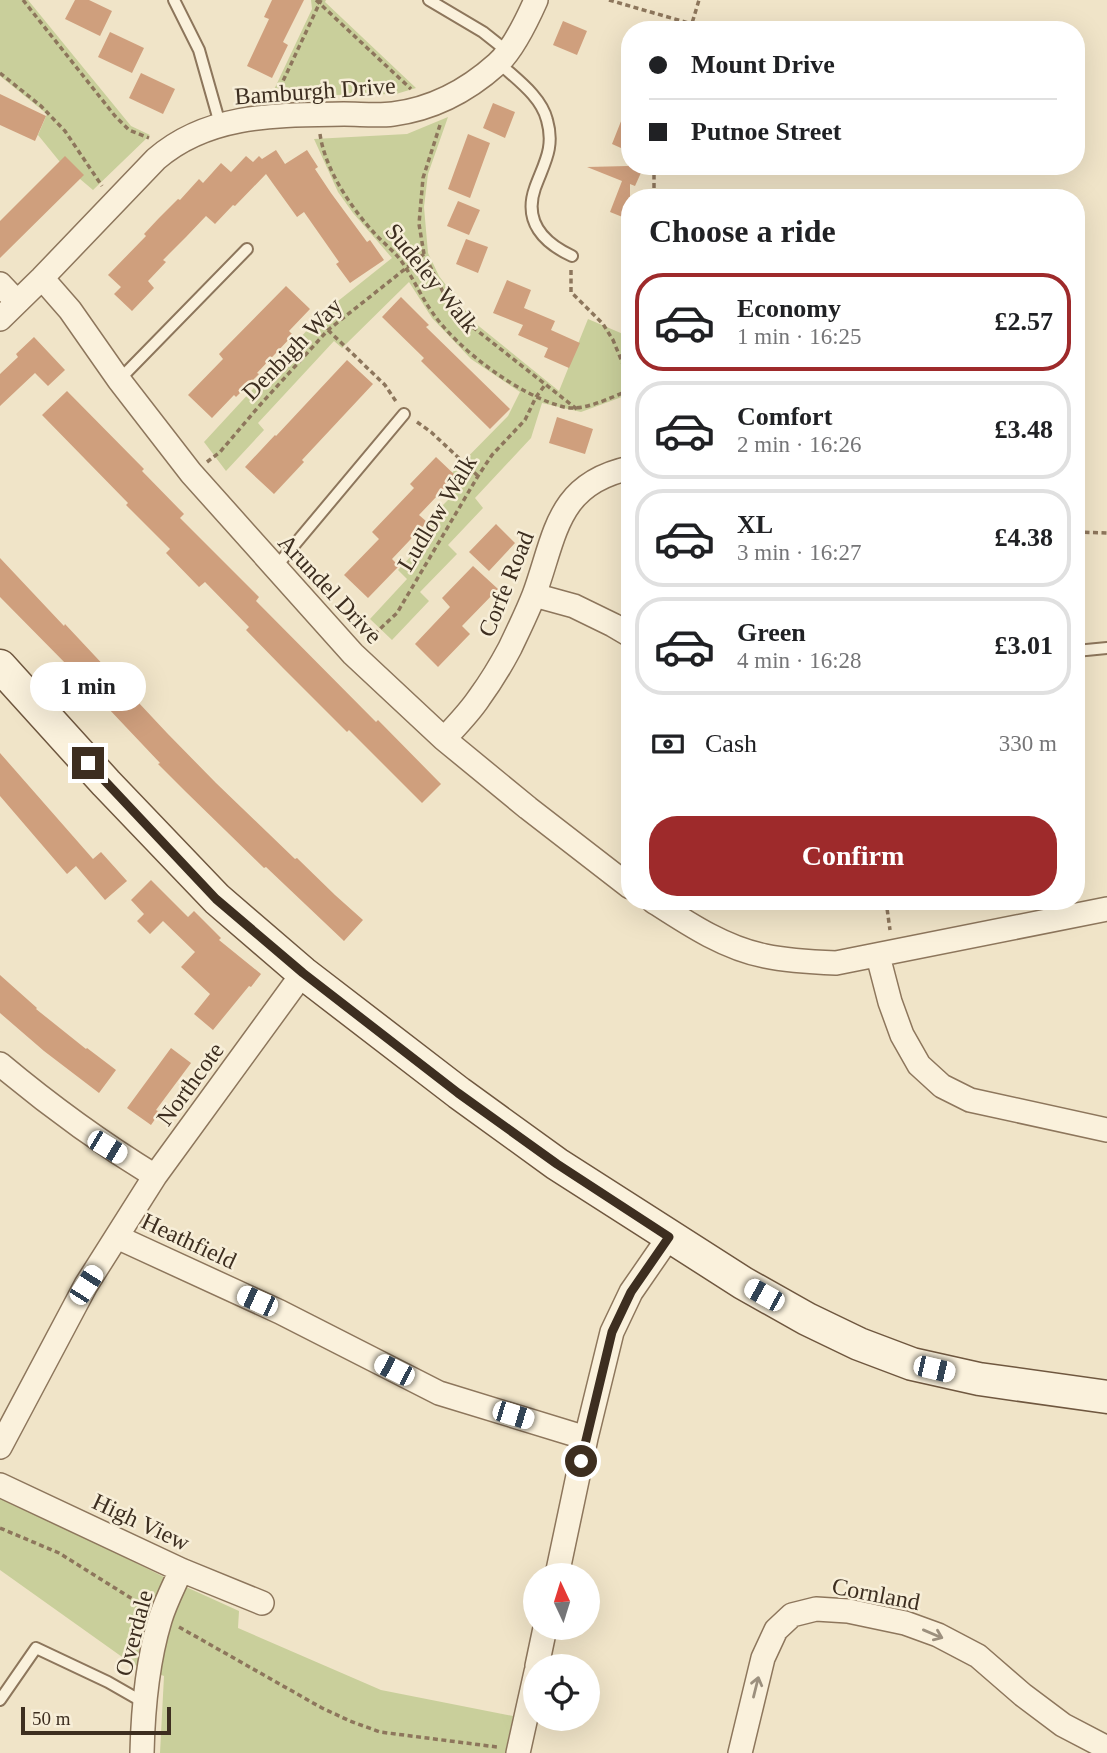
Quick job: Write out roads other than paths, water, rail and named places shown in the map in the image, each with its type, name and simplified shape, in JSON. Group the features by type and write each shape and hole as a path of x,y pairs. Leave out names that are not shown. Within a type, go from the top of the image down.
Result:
{"street":[{"name":"Bamburgh Drive","path":"0,319 170,147 220,124 251,118 392,114 428,106 461,91 503,57 527,21 536,0"},
{"name":"Arundel Drive","path":"42,278 70,310 119,380 191,473 353,654 444,739 621,880"},
{"path":"0,285 17,302"},
{"name":"Corfe Road","path":"444,739 479,699 510,648 534,596 552,538 567,506 583,488 610,472 621,470"},
{"path":"534,596 573,607 621,630"},
{"path":"0,666 216,899 303,973 458,1093 557,1164 743,1283 859,1344 912,1364 979,1379 1107,1396"},
{"path":"667,910 728,944 763,956 836,963 1059,913 1107,909"},
{"path":"885,953 890,1002 902,1035 919,1065 942,1086 970,1100 1107,1130"},
{"name":"Northcote","path":"0,1447 86,1285 155,1176 303,973"},
{"path":"0,1064 107,1147 155,1176"},
{"name":"Heathfield","path":"117,1237 280,1312 439,1393 586,1438"},
{"path":"559,1563 612,1332 631,1292 669,1237"},
{"name":"High View","path":"0,1485 181,1570 262,1603"},
{"name":"Overdale","path":"142,1753 143,1702 151,1655 160,1617 181,1570"},
{"name":"Cornland","path":"740,1753 763,1658 776,1630 792,1615 816,1609 848,1611 894,1620 938,1635 978,1656 1063,1725 1107,1748"},
{"path":"512,1751 523,1715"}],"lane":[{"path":"174,0 199,51 220,124"},
{"path":"429,0 483,32 547,117 550,137 547,161 534,191 532,212 540,234 554,248 572,256"},
{"path":"119,380 247,248"},
{"path":"275,568 404,414"},
{"path":"1085,650 1107,649"},
{"path":"0,1700 36,1648 143,1702"}]}
